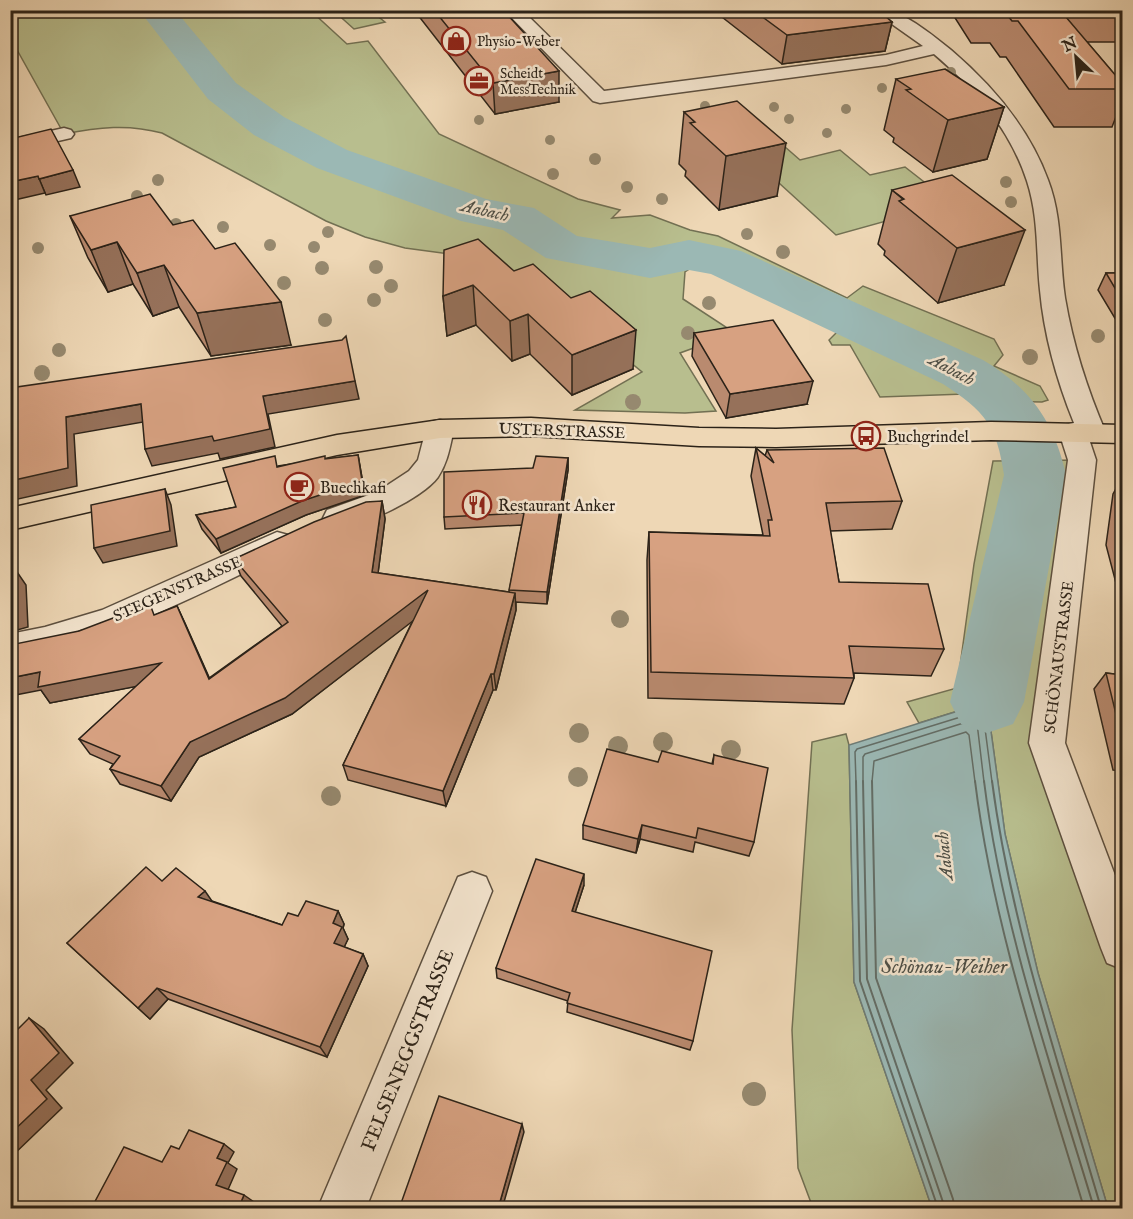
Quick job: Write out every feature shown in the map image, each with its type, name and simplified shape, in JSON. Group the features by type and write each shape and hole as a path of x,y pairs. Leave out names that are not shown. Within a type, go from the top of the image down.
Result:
{"main road":[{"name":"USTERSTRASSE","path":"10,519 337,445 440,429 531,427 699,437 776,438 991,431 1074,439 1122,434"}],"street":[{"path":"512,10 600,97 886,60 937,48"},
{"path":"880,10 937,48 991,97 1021,142 1033,165 1047,218 1053,295 1063,351 1075,394 1074,439"},
{"path":"10,146 64,134"},
{"name":"STEGENSTRASSE","path":"10,648 85,628 137,608 307,530 394,496 416,482 429,468 440,429"},
{"name":"SCHÖNAUSTRASSE","path":"1074,439 1047,743 1122,948"},
{"name":"FELSENEGGSTRASSE","path":"342,1209 472,891"}],"green space":[{"path":"11,11 311,11 347,44 368,41 439,134 578,199 620,210 612,218 650,215 690,230 718,236 847,298 863,286 994,339 1003,355 994,366 1040,386 1048,400 1042,402 974,401 965,394 880,397 850,345 832,345 829,340 842,327 701,261 685,272 683,299 735,333 680,353 716,411 685,413 575,410 642,372 591,330 487,259 405,248 365,237 326,221 162,133 138,128 113,128 64,134 11,39"},
{"path":"334,11 371,11 385,22 354,29"},
{"path":"784,146 800,160 840,150 870,175 905,167 951,203 836,235 746,153"},
{"path":"1082,460 1047,743 1122,948 1122,1208 1108,1208 1038,973 1005,834 987,702 919,723 907,702 957,688 974,564 993,461"},
{"path":"846,734 849,745 854,982 932,1208 813,1208 798,1168 792,1030 812,742"}],"water":[{"name":"Schönau-Weiher","path":"987,702 1005,834 1038,973 1108,1208 932,1208 854,982 849,745"}],"building":[{"path":"434,10 503,10 559,71 493,83"},
{"path":"753,10 878,10 892,22 787,35"},
{"path":"1003,10 1060,10 1122,83 1122,89 1069,89 1018,21 1012,21"},
{"path":"945,69 1004,107 948,120 906,90 911,89 896,79"},
{"path":"737,101 786,143 726,156 690,123 695,122 684,112"},
{"path":"51,129 73,170 39,179 38,176 10,182 10,139"},
{"path":"952,175 1025,230 957,248 899,201 904,199 892,190"},
{"path":"150,194 173,225 193,220 215,249 235,243 281,302 197,313 164,265 137,273 117,242 91,250 70,216"},
{"path":"478,239 514,271 533,264 571,298 590,291 636,330 572,355 528,314 510,321 473,285 443,296 444,250"},
{"path":"1106,273 1122,273 1122,300"},
{"path":"773,320 813,381 730,394 694,333"},
{"path":"346,336 355,381 263,396 270,429 214,441 212,436 145,449 141,404 66,417 68,468 10,481 10,388 342,340"},
{"path":"756,448 774,463 767,450 884,448 902,501 826,503 839,582 928,584 944,649 849,646 854,678 651,672 649,532 770,536 768,520 772,520"},
{"path":"358,455 362,481 302,501 216,539 196,515 236,507 223,468 275,456 277,467 325,456 325,459"},
{"path":"536,456 568,458 547,592 509,590 524,513 444,517 444,472 533,468"},
{"path":"165,489 170,531 94,548 91,505"},
{"path":"382,501 372,572 515,593 494,674 491,674 443,791 343,765 428,590 285,698 190,742 161,786 110,769 120,756 79,739 161,663 38,687 40,672 10,678 10,645 79,631 150,604 154,615 177,606 209,679 288,622 234,559 314,522 366,502"},
{"path":"1122,502 1122,532 1120,523"},
{"path":"15,568 17,611 10,612 10,569"},
{"path":"1106,673 1122,675 1122,739"},
{"path":"607,749 658,762 662,751 713,764 714,755 768,768 754,842 698,828 696,838 642,825 638,839 583,825"},
{"path":"536,859 584,874 572,911 712,951 693,1041 567,1003 570,993 496,968"},
{"path":"146,867 162,881 176,868 205,891 198,897 282,925 288,913 298,916 306,901 338,911 333,923 342,927 334,943 363,954 320,1047 157,988 138,1008 67,943"},
{"path":"29,1018 59,1053 31,1080 47,1099 10,1134 10,1032 12,1035"},
{"path":"439,1096 522,1124 498,1209 399,1209"},
{"path":"189,1130 224,1144 217,1158 227,1162 216,1185 244,1195 238,1209 91,1209 124,1147 162,1162 171,1146 179,1149"}],"waterway":[{"name":"Aabach","path":"156,10 222,91 269,126 332,159 477,211 517,218 563,248 650,263 689,255 724,261 963,372 992,391 1013,414 1021,427 1032,457 1035,475 987,702"}],"place":[{"name":"Physio-Weber","path":"456,41"},
{"name":"Scheidt MessTechnik","path":"479,81"},
{"name":"Buchgrindel","path":"866,436"},
{"name":"Buechkafi","path":"299,487"},
{"name":"Restaurant Anker","path":"477,505"}]}
